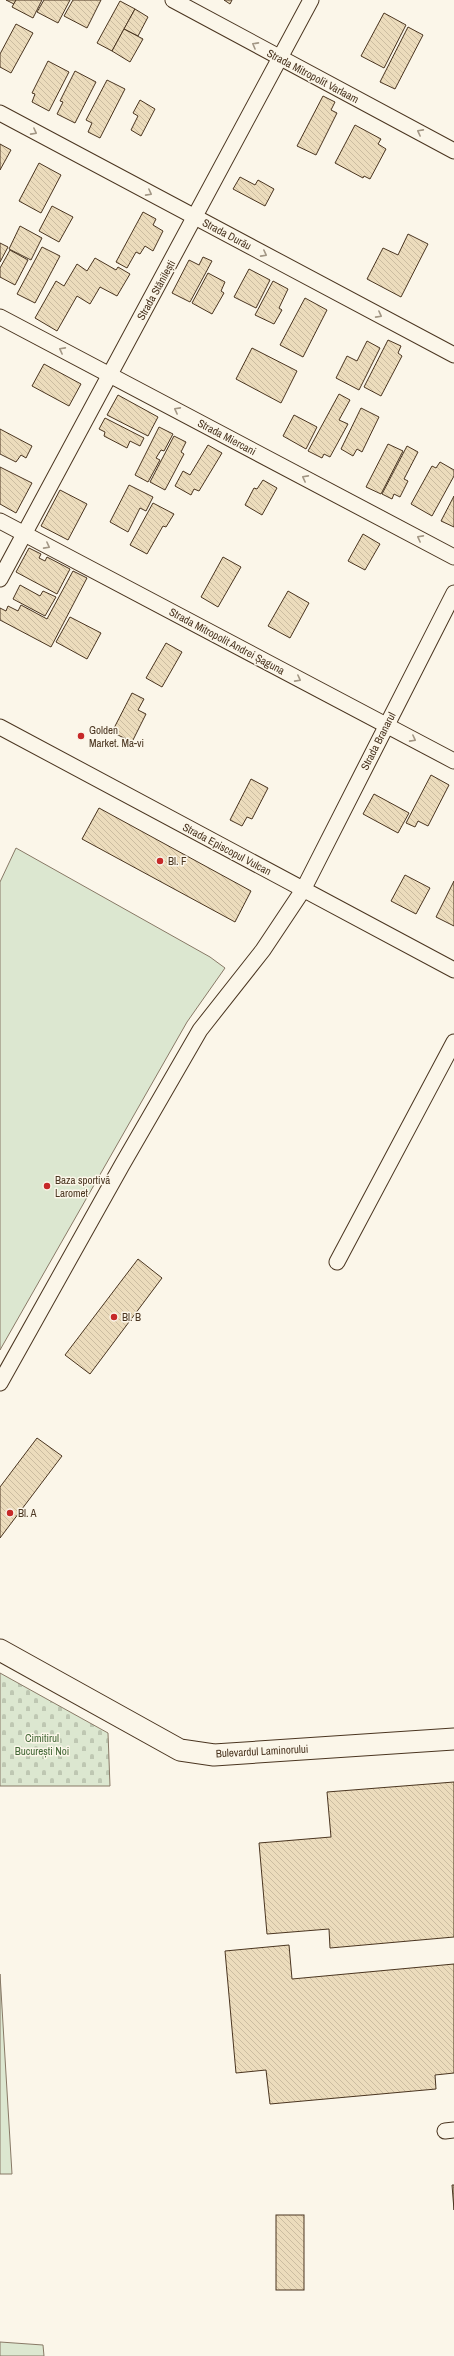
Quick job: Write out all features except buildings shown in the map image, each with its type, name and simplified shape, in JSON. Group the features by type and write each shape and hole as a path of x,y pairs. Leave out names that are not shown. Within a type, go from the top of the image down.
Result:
{"street":[{"name":"Strada Mitropolit Varlaam","path":"172,0 280,59 454,150"},
{"name":"Strada Stănilești","path":"0,579 109,374 196,218 311,0"},
{"name":"Strada Durău","path":"0,113 454,355"},
{"name":"Strada Miercani","path":"0,317 454,557"},
{"name":"Strada Mitropolit Andrei Șaguna","path":"0,521 454,761"},
{"name":"Strada Branarul","path":"0,1383 122,1164 196,1036 263,950 303,890 454,593"},
{"name":"Strada Episcopul Vulcan","path":"0,727 454,970"},
{"path":"337,1262 454,1042"},
{"name":"Bulevardul Laminorului","path":"0,1650 180,1750 214,1755 454,1739"}],"green space":[{"name":"Baza sportivă Laromet","path":"16,848 210,957 225,968 187,1022 0,1350 0,882"},
{"name":"Cimitirul București Noi","path":"0,1673 108,1733 110,1786 0,1786"},
{"path":"0,1974 12,2174 0,2174"},
{"path":"0,2342 43,2345 44,2356 0,2356"}],"place":[{"name":"Golden Market. Ma-vi","path":"81,736"},
{"name":"Bl. F","path":"160,861"},
{"name":"Baza sportivă Laromet","path":"47,1186"},
{"name":"Bl. B","path":"114,1317"},
{"name":"Bl. A","path":"10,1513"}]}
